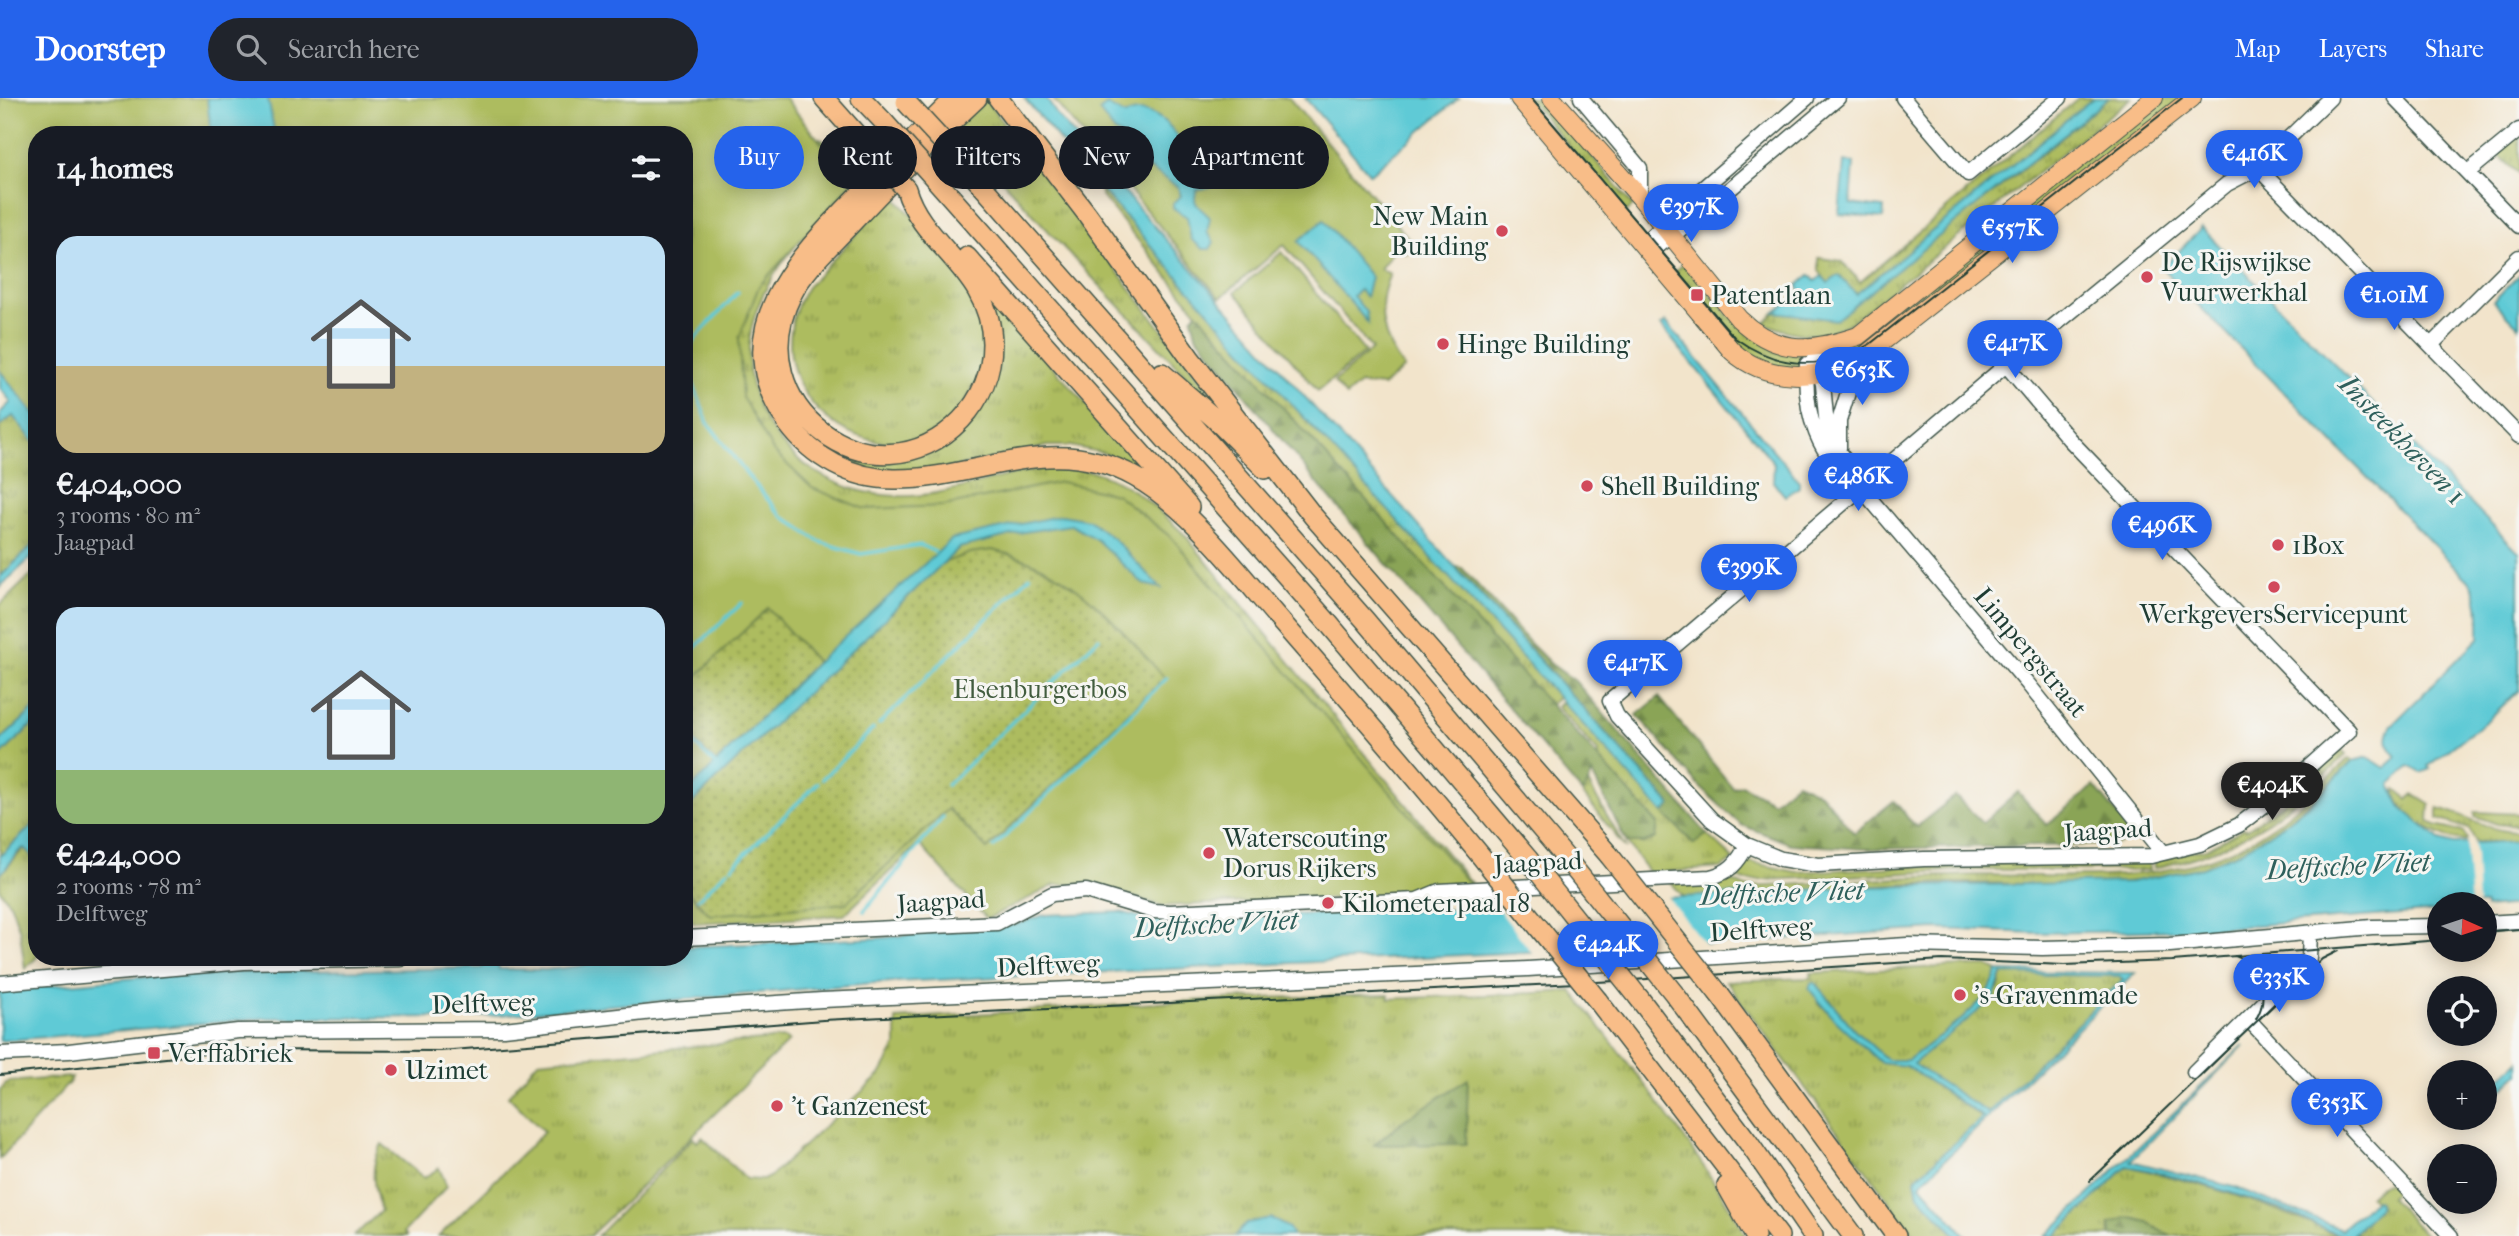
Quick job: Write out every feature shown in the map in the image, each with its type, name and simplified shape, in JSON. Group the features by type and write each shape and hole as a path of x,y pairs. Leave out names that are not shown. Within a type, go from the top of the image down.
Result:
{"highway":[{"path":"824,98 1187,505 1223,555 1485,861 1598,1001 1779,1236"},
{"path":"862,98 1329,624 1528,859 1639,998 1748,1142 1813,1236"},
{"path":"946,98 814,232 773,283 760,313 757,330 758,377 770,410 786,436 821,467 849,480 884,487 925,486 1000,463"},
{"path":"955,98 791,268 768,314 763,350 776,404 797,436 817,454 846,470 876,478 912,479 1030,457 1066,456 1108,464 1140,479 1160,494 1223,555"},
{"path":"910,197 979,293 991,330 990,360 976,402 946,433 913,449 873,452 849,447 827,437 795,405 779,366 778,339 782,317 795,287 821,256 978,98"},
{"path":"998,98 1087,214 1190,358 1313,516 1609,855 1719,994 1896,1236"},
{"path":"904,100 1108,326 1565,857 1676,996 1853,1236"},
{"path":"1108,326 1214,418 1313,516"},
{"path":"1692,1124 1755,1236"}],"main road":[{"path":"1519,98 1718,337 1740,359 1773,372 1814,374 1858,361 2192,98"},
{"path":"1552,98 1640,197 1754,334 1787,347 1812,348 1858,336 2154,98"}],"street":[{"path":"1581,98 1640,168 1640,197"},
{"path":"1667,231 1807,98"},
{"path":"1903,98 1968,174 2060,98"},
{"path":"1747,845 1712,820 1617,716 1610,701 2006,365 2227,184 2258,168 2330,98"},
{"path":"2395,98 2519,226"},
{"path":"1646,249 1835,99"},
{"path":"2468,172 2519,130"},
{"path":"2258,168 2519,436"},
{"path":"2431,345 2519,257"},
{"name":"Limpergstraat","path":"1812,348 1819,445 1846,478 1860,487"},
{"name":"Limpergstraat","path":"1840,453 1836,438 1839,421 1858,361"},
{"name":"Jaagpad","path":"693,938 998,923 1052,894 1086,891 1153,911 1170,912 1420,900 1439,891 1710,877 1723,874 1735,865 1747,845 1781,859 1818,865 1924,859 2151,856 2162,851 2200,844 2239,825 2275,797 2349,731 2069,439 2006,365"},
{"name":"Limpergstraat","path":"1814,374 1828,438 1860,487 2028,684 2162,851"},
{"path":"2497,922 2519,921"},
{"name":"Delftweg","path":"0,1054 69,1051 238,1031 505,1029 671,1010 822,1000 1528,969 1907,945 2118,948 2427,927"},
{"path":"2193,1072 2309,958 2310,933"},
{"path":"0,983 198,966"},
{"path":"2248,1019 2451,1236"}],"green space":[{"name":"Elsenburgerbos","path":"0,98 785,98 818,139 818,189 847,189 759,286 739,338 742,397 773,451 812,488 865,509 944,506 1061,482 1116,494 1172,538 1471,886 1408,895 1162,906 1093,884 1055,885 987,919 919,844 844,915 694,923 693,126 28,126 28,407 0,375"},
{"path":"984,98 1006,126 958,126"},
{"path":"1052,98 1289,98 1313,126 1168,126 1168,189 1329,189 1329,145 1415,246 1406,254 1397,246 1380,269 1390,274 1383,299 1383,323 1390,347 1404,368 1383,386 1360,384 1346,396 1334,382 1372,349 1284,245 1220,298 1128,189 1154,189 1154,126 1076,126"},
{"path":"1528,98 1544,98 1633,206 1625,213"},
{"path":"2078,98 2093,98 1856,295 1839,275 1828,283 1819,271 1819,258 1841,261 1860,282"},
{"path":"2109,98 2131,98 1852,322 1828,332 1808,335 1764,323 1775,312 1828,317 2016,175"},
{"path":"2159,98 2187,98 1874,346 1824,367 1821,358 1824,353"},
{"path":"2519,133 2519,174 2495,152"},
{"path":"818,149 818,189 852,189 812,228 775,273 752,327 749,363 756,398 771,429 794,455 823,476 858,490 896,496 943,492 1013,474 1060,468 1099,473 1126,486 1150,503 1184,534 1471,883 1408,893 693,599 693,301 812,183"},
{"path":"1045,177 1243,435 1010,189 1045,189"},
{"path":"1099,189 1559,697 1549,706 1197,312 1104,199"},
{"path":"893,195 951,257 970,284 979,311 985,361 972,390 945,424 912,440 875,441 841,428 812,404 794,371 791,331 807,287"},
{"path":"1282,252 1365,352 1318,391 1235,292"},
{"path":"1684,264 1728,314 1798,354 1801,360 1800,368 1781,368 1763,361 1729,336 1674,272"},
{"path":"986,293 1142,465 1140,470 1104,453 1070,446 1047,446 934,472 866,473 801,436 787,408 821,441 843,451 889,460 985,400"},
{"path":"1197,312 1658,824 1656,838 1644,843 1627,843 1592,774 1583,794 1323,490 1196,335 1192,318"},
{"path":"13,415 28,434 28,550 0,577 0,426"},
{"path":"992,550 1021,558 1069,583 1108,616 1165,678 987,849 948,809 846,903 710,915 693,897 693,802 725,771 693,741 693,679 768,608 826,672 943,563 970,553"},
{"path":"1455,567 1462,568 1551,664 1575,681 1707,834 1694,844 1663,813 1670,804"},
{"path":"28,578 28,715 0,741 0,605"},
{"path":"1659,697 1733,788 1742,785 1773,802 1797,782 1821,794 1854,833 1894,801 1916,827 1955,796 1983,823 2018,792 2047,825 2094,786 2125,824 2127,833 2120,843 2104,845 1866,849 1791,844 1741,825 1701,788 1637,715"},
{"path":"1563,700 1693,844 1707,834 1734,859 1721,868 1649,873 1627,843 1644,843 1658,824 1597,758 1598,752 1557,707"},
{"path":"28,729 28,830 0,856 0,756"},
{"path":"2340,748 2346,754 2325,775 2283,811 2260,826 2212,851 2154,868 2153,857 2206,849 2244,828 2246,830 2299,791"},
{"path":"2349,758 2353,761 2320,793 2266,836 2225,859 2173,875 2110,883 1917,884 1685,898 1671,883 1723,877 1746,887 1978,875 2095,876 2172,869 2209,859 2245,844 2288,815"},
{"path":"1588,783 1626,849 1583,794"},
{"path":"2396,789 2408,799 2413,794 2430,805 2429,820 2435,826 2463,832 2468,841 2447,837 2422,825 2403,808 2397,799"},
{"path":"2438,808 2498,829 2519,832 2519,843 2476,842 2469,829 2438,819"},
{"path":"2475,812 2519,814 2517,826 2497,824 2475,816"},
{"path":"24,848 28,852 28,966 25,969 20,931 11,905 0,890 0,875"},
{"path":"2149,860 2149,870 1970,870 1745,881 1730,875 1750,862 1796,872 2003,862"},
{"path":"1988,966 1998,971 1987,995 1962,1019 1908,1060 1887,1060 1854,1029 1815,984 1819,1003 1881,1063 1906,1066 1983,1118 1915,1179 1918,1195 1957,1236 1915,1236 1726,981 1812,978 1811,973"},
{"path":"2002,974 2120,976 2123,979 1988,1113 1912,1064 1999,988"},
{"path":"1572,991 1686,1141 1746,1236 597,1236 693,1138 697,1142 702,1137 746,1179 763,1180 771,1176 880,1075 896,1046 896,1019 1223,999 1389,995 1389,999"},
{"path":"784,1038 789,1041 590,1236 439,1236 544,1132 508,1096 538,1061"},
{"path":"72,1077 0,1159 0,1090 7,1082"},
{"path":"1468,1079 1466,1144 1374,1145 1404,1120"},
{"path":"382,1144 424,1178 439,1168 447,1186 404,1232 407,1236 354,1236 381,1211 376,1194 374,1169"},
{"path":"2127,1166 2234,1195 2337,1236 2171,1236 2147,1222 2109,1231 2111,1236 2055,1236"},
{"path":"2389,1183 2398,1189 2390,1197 2426,1236 2353,1234 2380,1206 2369,1197 2383,1184"},
{"path":"2128,1217 2147,1222 2171,1236 2111,1236 2110,1224"}],"water":[{"path":"207,98 268,98 273,126 210,126"},
{"path":"1024,98 1046,98 1066,126 1059,126 1059,139"},
{"path":"1305,98 1459,98 1370,174"},
{"path":"2093,98 2109,98 1836,320 1775,312 1801,292 1797,286 1810,275 1815,281 1822,276 1828,283 1839,275 1856,294"},
{"path":"1107,105 1125,115 1147,112 1166,123 1169,126 1168,181 1154,172 1154,126 1110,126 1099,111"},
{"path":"1844,162 1854,163 1851,204 1884,208 1883,218 1839,214"},
{"path":"1102,189 1122,189 1455,567 1671,805 1663,813 1260,369"},
{"path":"1179,189 1201,189 1197,190 1195,200 1210,218 1207,232 1214,242 1210,249 1203,249 1191,239 1187,217 1173,208 1173,203 1181,196"},
{"path":"1324,220 1371,277 1366,297 1360,290 1353,296 1366,312 1368,323 1298,241"},
{"path":"2202,228 2519,553 2519,690 2490,718 2428,766 2430,769 2421,773 2409,766 2391,784 2400,807 2440,840 2454,844 2518,841 2519,905 2497,907 2497,892 2427,892 2427,912 2194,930 2036,933 1936,929 1738,942 874,983 475,1017 267,1018 0,1041 0,990 191,973 484,966 546,970 580,966 693,966 693,947 881,938 1017,924 1044,915 1121,912 1147,919 1166,919 1493,908 1854,887 2131,882 2203,867 2235,854 2279,828 2314,800 2353,761 2368,757 2385,768 2397,757 2388,742 2391,726 2479,638 2477,601 2469,581 2162,268"},
{"path":"2519,275 2519,327 2493,301"},
{"path":"1666,322 1799,481 1799,487 1785,496 1773,482 1774,463 1661,326"},
{"path":"0,371 28,406 28,435 13,416 0,426 0,413 11,402 0,388"},
{"path":"1062,515 1089,520 1114,539 1161,588 1143,584 1097,540 1071,525 1024,532 959,548 693,802 693,786 814,665 952,539"},
{"path":"28,550 28,561 0,587 0,577"},
{"path":"28,715 28,729 0,756 0,741"},
{"path":"28,830 28,852 24,848 20,850 0,875 0,856"},
{"path":"1998,971 2135,973 1920,1184 1966,1236 1957,1236 1918,1195 1915,1179 1983,1117 1906,1066 1881,1063 1835,1020 1809,989 1811,983 1815,983 1854,1029 1887,1060 1908,1060 1962,1019 1987,995","holes":["2002,974 2119,976 2123,979 1988,1113 1913,1064 1993,999"]},
{"path":"2244,1045 2131,1161 2234,1187 2341,1229 2375,1200 2378,1201 2380,1206 2353,1234 2356,1236 2328,1230 2285,1211 2226,1191 2127,1166 2055,1236 2046,1236"},
{"path":"2519,1061 2519,1074 2497,1095 2497,1082"},
{"path":"1270,1218 1289,1228 1293,1236 1235,1236 1247,1223"}],"pier":[{"path":"2473,839 2477,892 2470,892 2467,840"},
{"path":"1666,895 1707,947 1533,954 1494,904"}],"waterway":[{"path":"693,341 738,292"},
{"path":"693,384 708,423 781,515 820,542 861,554 920,545 935,552"},
{"path":"879,724 1030,576"},
{"path":"693,649 742,603"},
{"path":"947,785 1099,638"},
{"path":"994,847 1167,678"},
{"path":"822,779 873,729"},
{"path":"693,743 715,764"},
{"path":"732,867 818,783"},
{"path":"864,911 943,817"},
{"path":"698,899 728,870"}],"tram line":[{"path":"1531,98 1735,338 1768,356 1801,363 1836,359 1870,344 2182,98"},
{"path":"2497,931 2519,929"},
{"path":"0,1075 244,1050 440,1051 823,1020 1616,981 1942,960 2064,965 2172,961 2427,941"},
{"path":"2090,1181 2322,959 2338,951"},
{"path":"2235,956 2251,966 2260,982 2262,1001 2256,1019"}],"place":[{"name":"New Main Building","path":"1502,231"},
{"name":"De Rijswijkse Vuurwerkhal","path":"2147,277"},
{"name":"Patentlaan","path":"1697,295"},
{"name":"Hinge Building","path":"1443,344"},
{"name":"Shell Building","path":"1587,486"},
{"name":"1Box","path":"2278,545"},
{"name":"WerkgeversServicepunt","path":"2274,587"},
{"name":"Waterscouting Dorus Rijkers","path":"1209,853"},
{"name":"Kilometerpaal 18","path":"1328,903"},
{"name":"'s-Gravenmade","path":"1960,995"},
{"name":"Verffabriek","path":"154,1053"},
{"name":"Uzimet","path":"391,1070"},
{"name":"'t Ganzenest","path":"777,1106"}],"water label":[{"name":"Insteekhaven 1","path":"2403,439"},
{"name":"Delftsche Vliet","path":"2348,865"},
{"name":"Delftsche Vliet","path":"1782,892"},
{"name":"Delftsche Vliet","path":"1216,923"}]}
